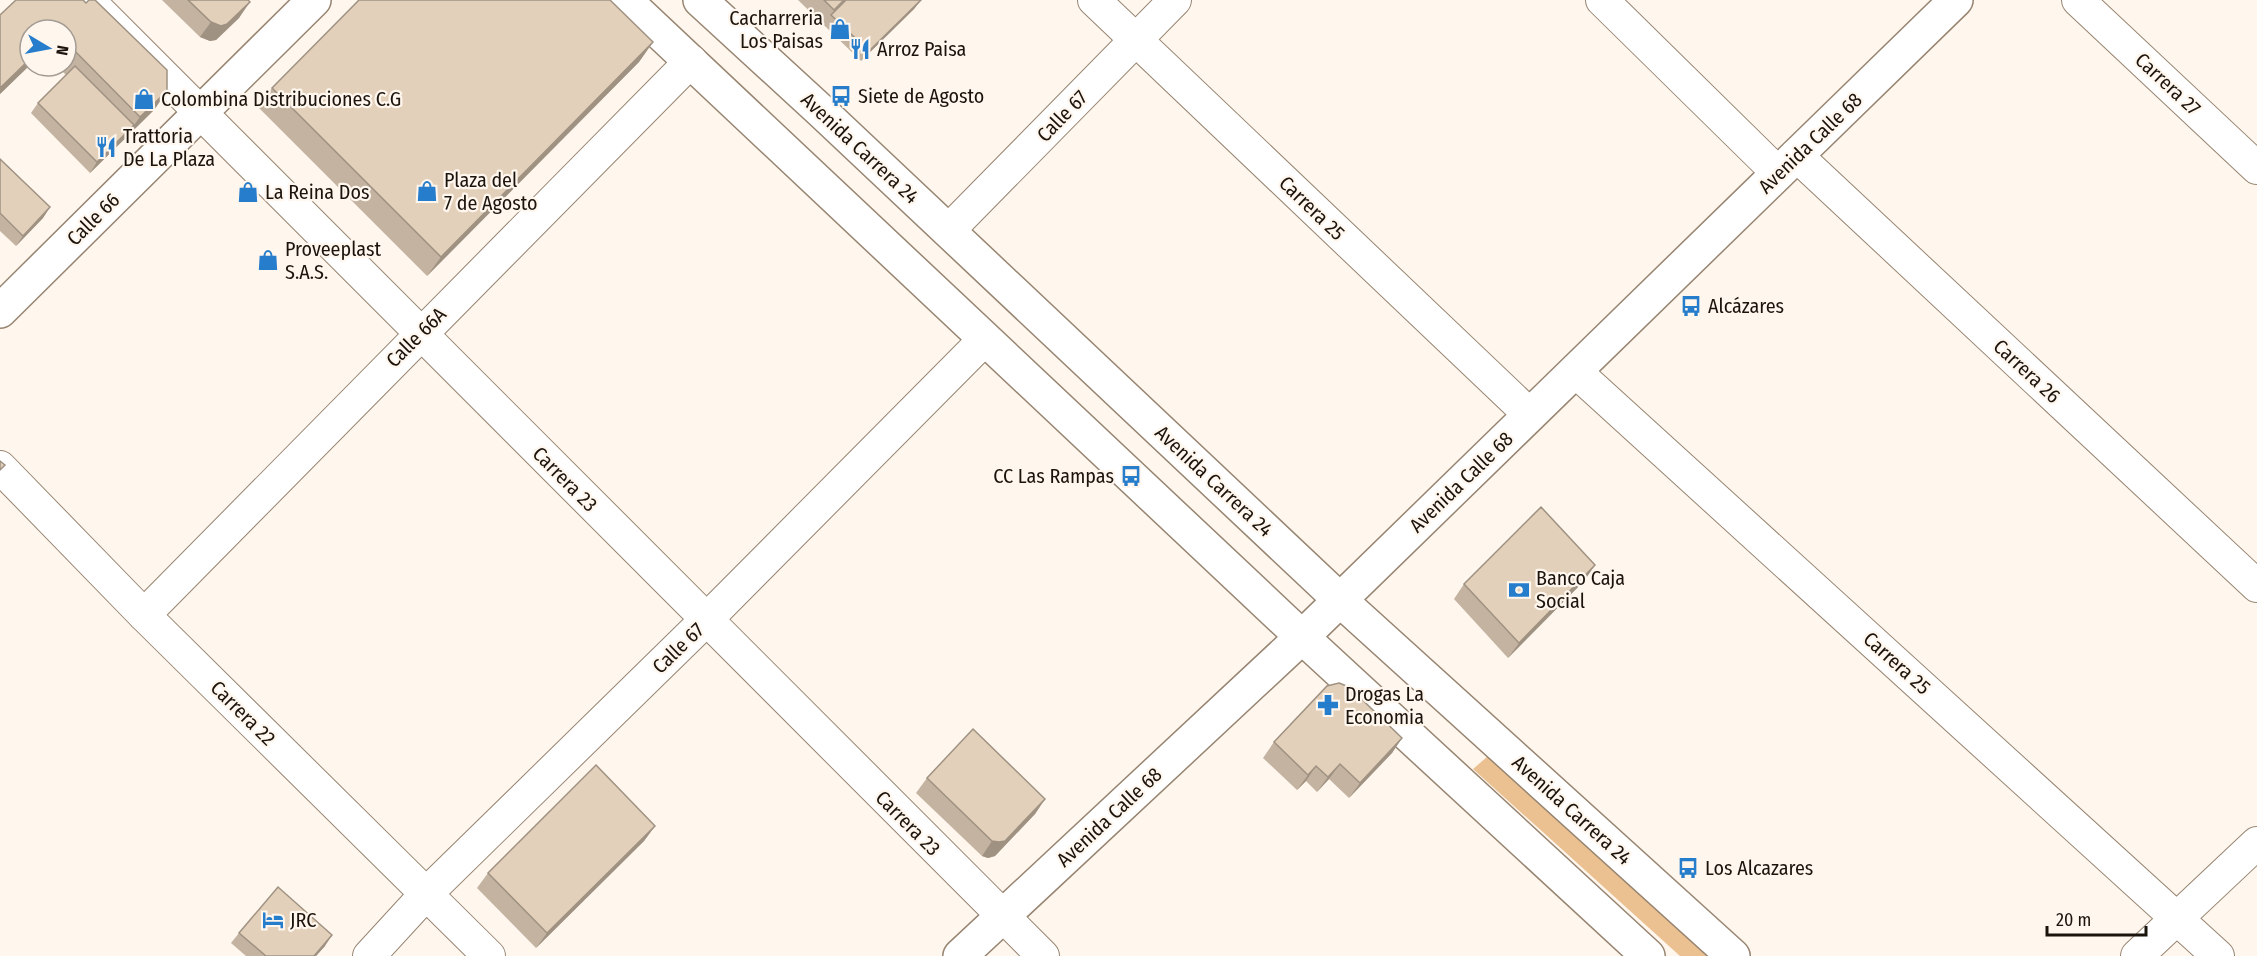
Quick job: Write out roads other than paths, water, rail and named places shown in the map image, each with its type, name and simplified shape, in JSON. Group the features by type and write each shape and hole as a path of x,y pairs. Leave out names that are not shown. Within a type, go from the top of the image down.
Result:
{"main road":[{"name":"Calle 66","path":"0,311 314,0"},
{"path":"625,0 1302,637 1648,956"},
{"name":"Avenida Carrera 24","path":"700,0 1340,600 1733,956"},
{"name":"Avenida Calle 68","path":"960,956 1302,637 1956,0"}],"street":[{"name":"Carrera 23","path":"88,0 1043,956"},
{"name":"Carrera 25","path":"1094,0 1530,415"},
{"name":"Calle 67","path":"948,231 1175,0"},
{"name":"Carrera 26","path":"1602,0 2257,586"},
{"name":"Carrera 27","path":"2078,0 2257,168"},
{"name":"Calle 66A","path":"144,615 691,61"},
{"name":"Calle 67","path":"369,956 425,895 706,620 986,339"},
{"name":"Carrera 25","path":"1575,371 2179,918 2218,956"},
{"name":"Carrera 22","path":"0,467 144,615 489,956"},
{"path":"2137,956 2257,843"}],"place":[{"name":"Cacharreria Los Paisas","path":"840,29"},
{"name":"Arroz Paisa","path":"860,49"},
{"name":"Siete de Agosto","path":"841,96"},
{"name":"Colombina Distribuciones C.G","path":"144,99"},
{"name":"Trattoria De La Plaza","path":"106,147"},
{"name":"Plaza del 7 de Agosto","path":"427,191"},
{"name":"La Reina Dos","path":"248,192"},
{"name":"Proveeplast S.A.S.","path":"268,260"},
{"name":"Alcázares","path":"1691,306"},
{"name":"CC Las Rampas","path":"1131,476"},
{"name":"Banco Caja Social","path":"1519,590"},
{"name":"Drogas La Economia","path":"1328,705"},
{"name":"Los Alcazares","path":"1688,868"},
{"name":"JRC","path":"273,920"}]}
